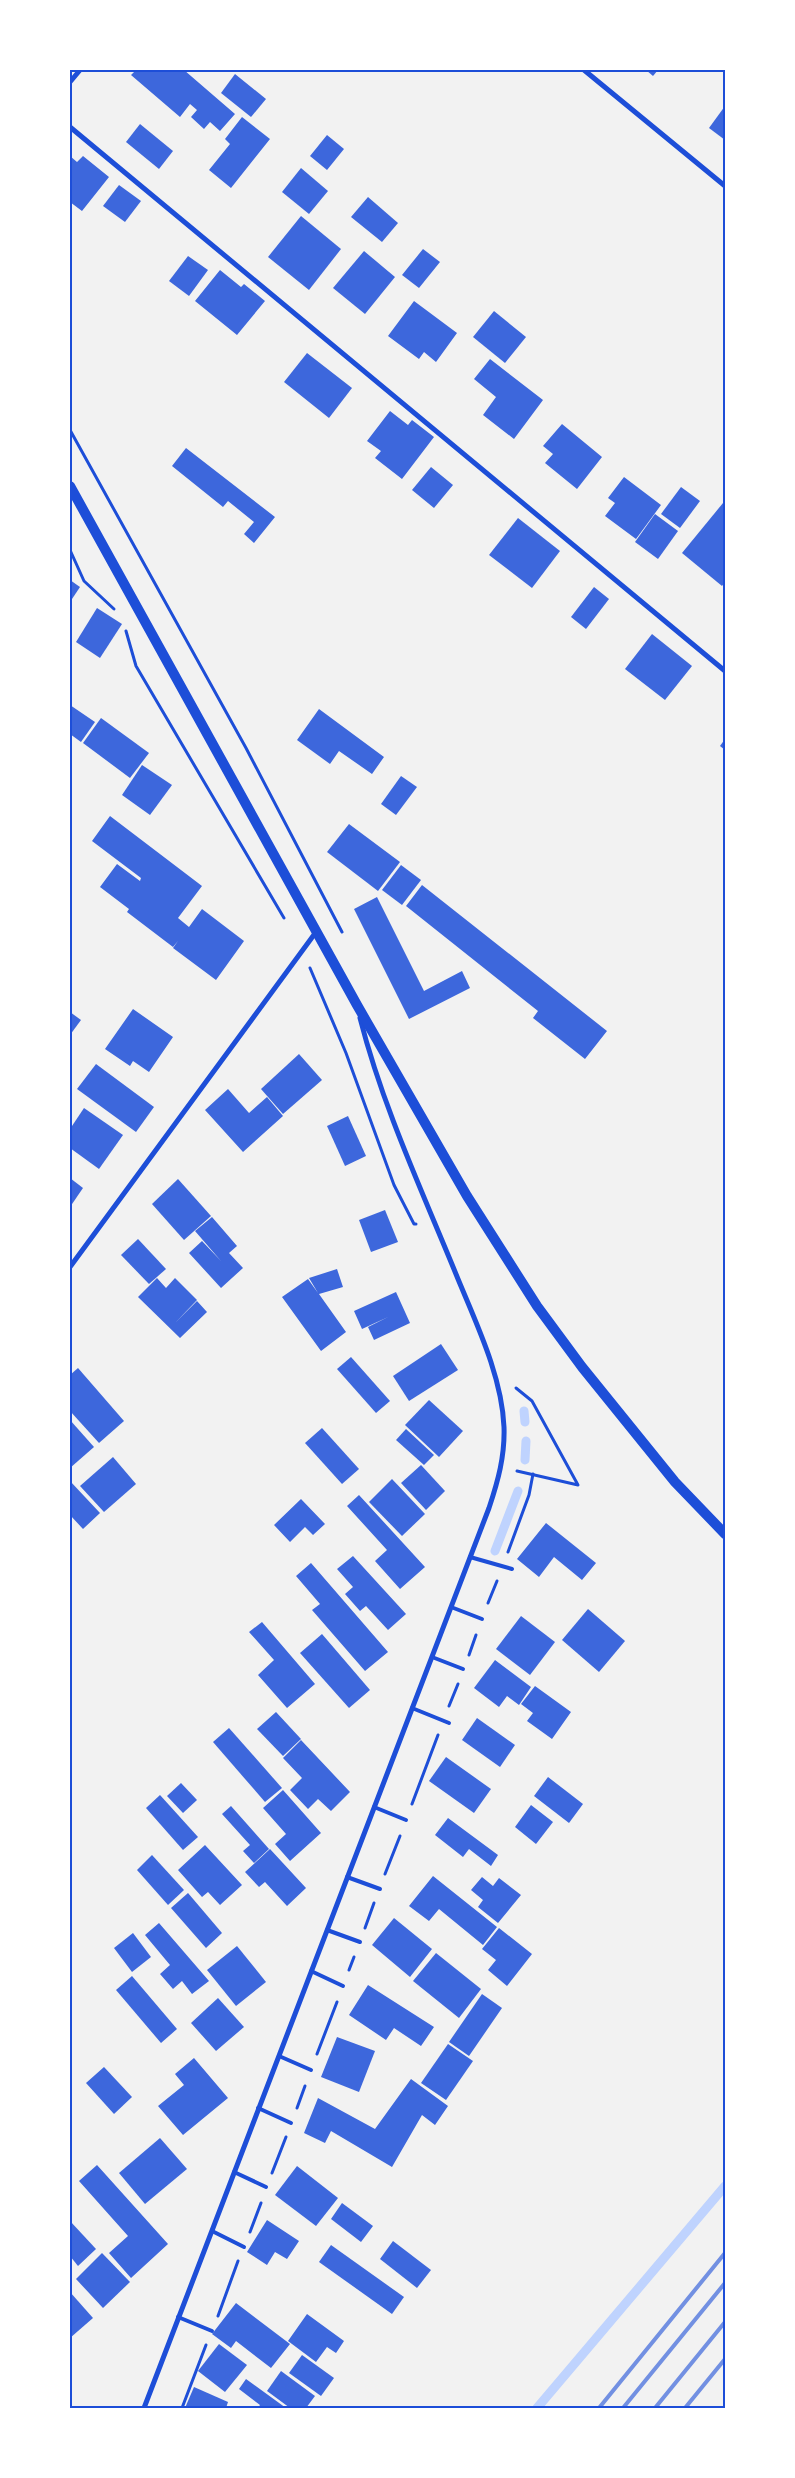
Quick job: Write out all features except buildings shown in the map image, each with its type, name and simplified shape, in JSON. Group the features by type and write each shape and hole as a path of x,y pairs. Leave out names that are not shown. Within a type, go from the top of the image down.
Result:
{"main road":[{"path":"70,486 316,932 462,1188 537,1306 620,1415 675,1482 725,1534"}],"street":[{"path":"70,82 80,70"},
{"path":"584,70 725,186"},
{"path":"70,127 725,672"},
{"path":"70,1267 316,932"},
{"path":"144,2408 489,1508 501,1467 504,1425 492,1370 476,1322 379,1085 357,1005"}],"lane":[{"path":"470,1557 512,1569"},
{"path":"451,1607 482,1618"},
{"path":"432,1657 463,1669"},
{"path":"412,1708 449,1724"},
{"path":"374,1807 406,1820"},
{"path":"347,1877 380,1889"},
{"path":"327,1930 360,1942"},
{"path":"311,1971 343,1986"},
{"path":"279,2056 311,2070"},
{"path":"258,2108 291,2123"},
{"path":"234,2172 266,2188"},
{"path":"212,2231 244,2247"},
{"path":"178,2317 212,2331"}],"path":[{"path":"70,430 246,748 343,935"},
{"path":"70,550 84,580 115,610"},
{"path":"124,624 136,666 285,921"},
{"path":"302,950 346,1054 394,1185 414,1224 433,1218"},
{"path":"492,1370 532,1400 578,1485 501,1467"},
{"path":"529,1495 533,1474"}],"waterway":[{"path":"524,1411 525,1422"},
{"path":"525,1460 526,1441"},
{"path":"495,1551 518,1491"},
{"path":"537,2408 725,2186"}],"railway":[{"path":"599,2408 725,2253"},
{"path":"623,2408 725,2283"},
{"path":"655,2408 725,2322"},
{"path":"685,2408 725,2359"}]}
